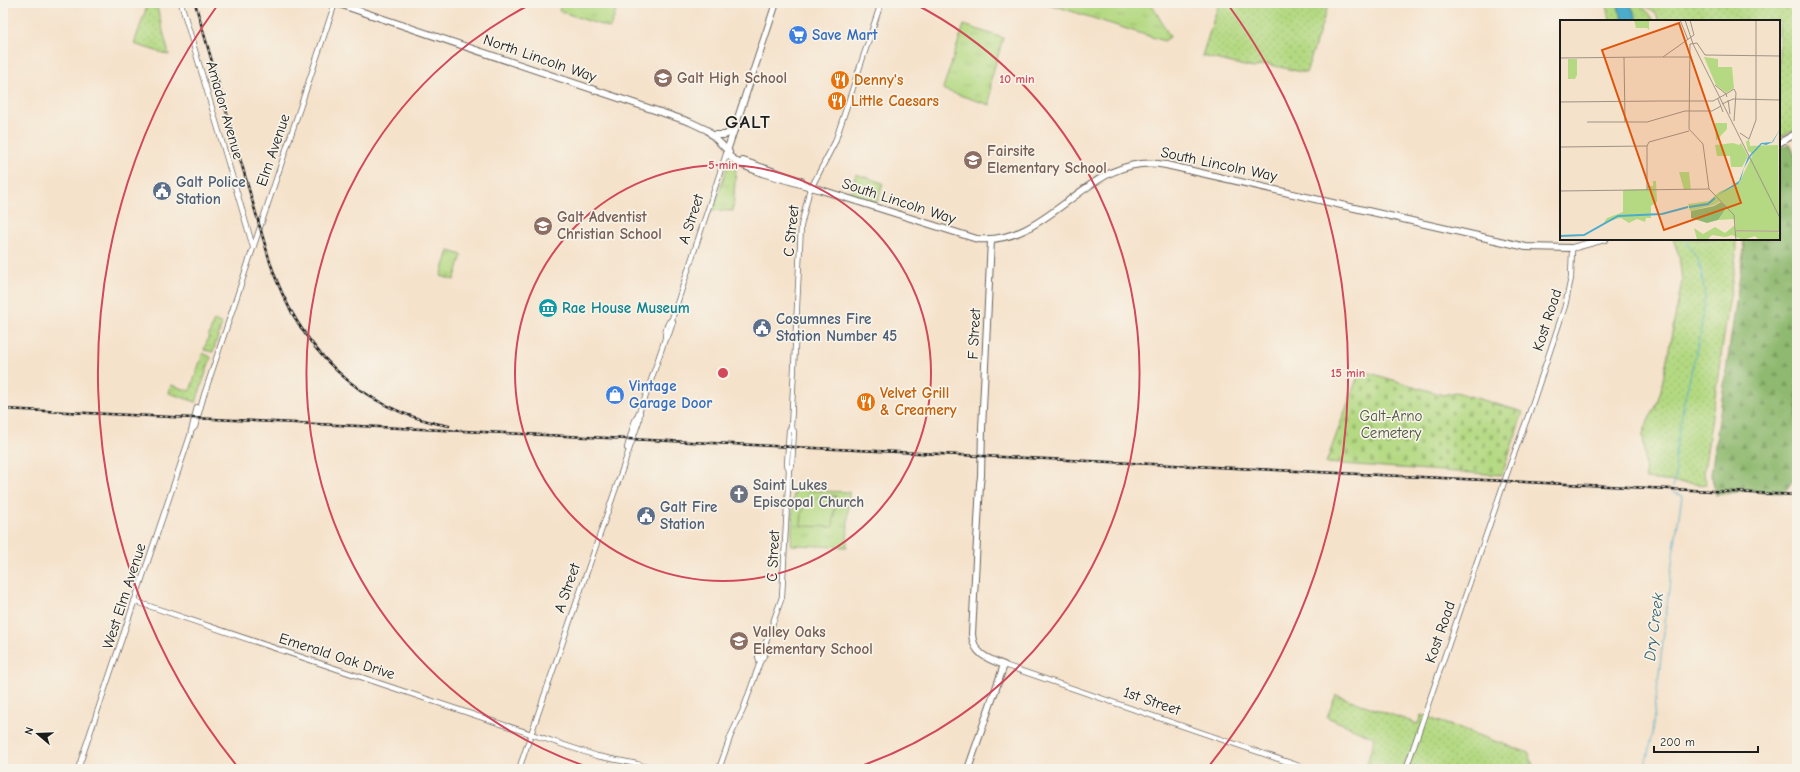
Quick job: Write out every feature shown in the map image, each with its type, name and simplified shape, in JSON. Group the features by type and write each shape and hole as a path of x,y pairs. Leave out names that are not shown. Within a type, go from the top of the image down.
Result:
{"main road":[{"name":"North Lincoln Way","path":"335,3 690,122 702,127 714,135 727,150"},
{"name":"A Street","path":"727,150 776,3"},
{"path":"714,135 726,135 735,129"},
{"path":"1780,142 1797,132"},
{"name":"South Lincoln Way","path":"727,150 745,162 787,176 811,187 970,237 991,240 1009,237 1025,231 1112,171 1128,165 1145,163 1166,165 1517,245 1538,248 1572,248 1601,240"},
{"name":"F Street","path":"987,658 976,649 972,634 980,484 978,476 982,429 991,240"},
{"name":"1st Street","path":"987,658 1004,665"},
{"path":"968,769 1004,665"}],"street":[{"name":"Amador Avenue","path":"181,3 253,247"},
{"name":"Elm Avenue","path":"195,418 335,3"},
{"name":"C Street","path":"720,769 731,735 743,710 760,662 758,657 766,642 783,590 789,469 787,465 789,430 791,428 801,226 804,208 811,187 835,142 881,3"},
{"name":"A Street","path":"519,769 628,451 626,448 665,339 668,323 672,319 727,150"},
{"name":"Kost Road","path":"1406,769 1510,465 1530,411 1570,290 1572,248"},
{"name":"West Elm Avenue","path":"78,769 191,431 195,427 195,418"},
{"name":"Emerald Oak Drive","path":"134,601 597,756 637,764 653,769"},
{"name":"1st Street","path":"1004,665 1308,769"}],"green space":[{"path":"148,3 167,3 157,7 169,55 134,44"},
{"path":"562,3 619,3 610,28 559,11"},
{"path":"1046,3 1151,3 1170,37 1164,41"},
{"path":"1219,3 1329,3 1306,73 1266,64 1253,68 1202,56"},
{"path":"1607,3 1628,3 1640,6 1650,14 1653,20 1610,20"},
{"path":"1641,3 1797,3 1797,128 1780,136 1780,20 1659,20 1655,13"},
{"path":"964,25 1003,38 991,79 990,105 944,90 943,88"},
{"path":"1790,143 1797,162 1797,474 1784,493 1742,491 1716,495 1711,474 1744,248 1743,240 1780,240 1780,148"},
{"path":"728,165 736,166 733,211 713,210"},
{"path":"856,174 883,183 877,203 849,194"},
{"path":"1673,240 1735,240 1737,248 1704,473 1707,485 1646,479 1643,435 1648,420 1655,409 1661,390 1682,281 1679,255"},
{"path":"449,251 462,255 454,280 441,276"},
{"path":"214,320 222,324 213,352 204,350"},
{"path":"203,353 211,357 196,402 169,393 171,385 190,391"},
{"name":"Galt-Arno Cemetery","path":"1360,370 1443,395 1456,392 1523,412 1502,475 1326,463"},
{"path":"794,490 849,492 847,547 791,545"},
{"path":"822,496 836,496 833,527 801,526 802,512 808,501"},
{"path":"1336,695 1418,724 1421,715 1529,753 1534,769 1365,769 1375,738 1327,717"}],"water":[{"path":"1617,3 1630,3 1638,20 1623,20"}],"waterway":[{"name":"Dry Creek","path":"1673,487 1676,472 1675,453 1685,397 1700,336 1705,297 1701,269 1697,258 1686,240"},
{"name":"Dry Creek","path":"1644,769 1651,742 1673,555 1682,496 1673,492"}],"railway":[{"path":"195,3 270,262 282,293 297,321 315,347 336,370 360,389 387,406 416,418 449,426"},
{"path":"3,409 1797,495"}],"place":[{"name":"Save Mart","path":"798,35"},
{"name":"Galt High School","path":"663,78"},
{"name":"Denny's","path":"840,80"},
{"name":"Little Caesars","path":"837,101"},
{"name":"Fairsite Elementary School","path":"973,160"},
{"name":"Galt Police Station","path":"162,191"},
{"name":"Galt Adventist Christian School","path":"543,226"},
{"name":"Rae House Museum","path":"548,308"},
{"name":"Cosumnes Fire Station Number 45","path":"762,328"},
{"name":"Vintage Garage Door","path":"615,395"},
{"name":"Velvet Grill & Creamery","path":"866,402"},
{"name":"Saint Lukes Episcopal Church","path":"739,494"},
{"name":"Galt Fire Station","path":"646,516"},
{"name":"Valley Oaks Elementary School","path":"739,641"}],"district":[{"name":"GALT","path":"748,122"}]}
